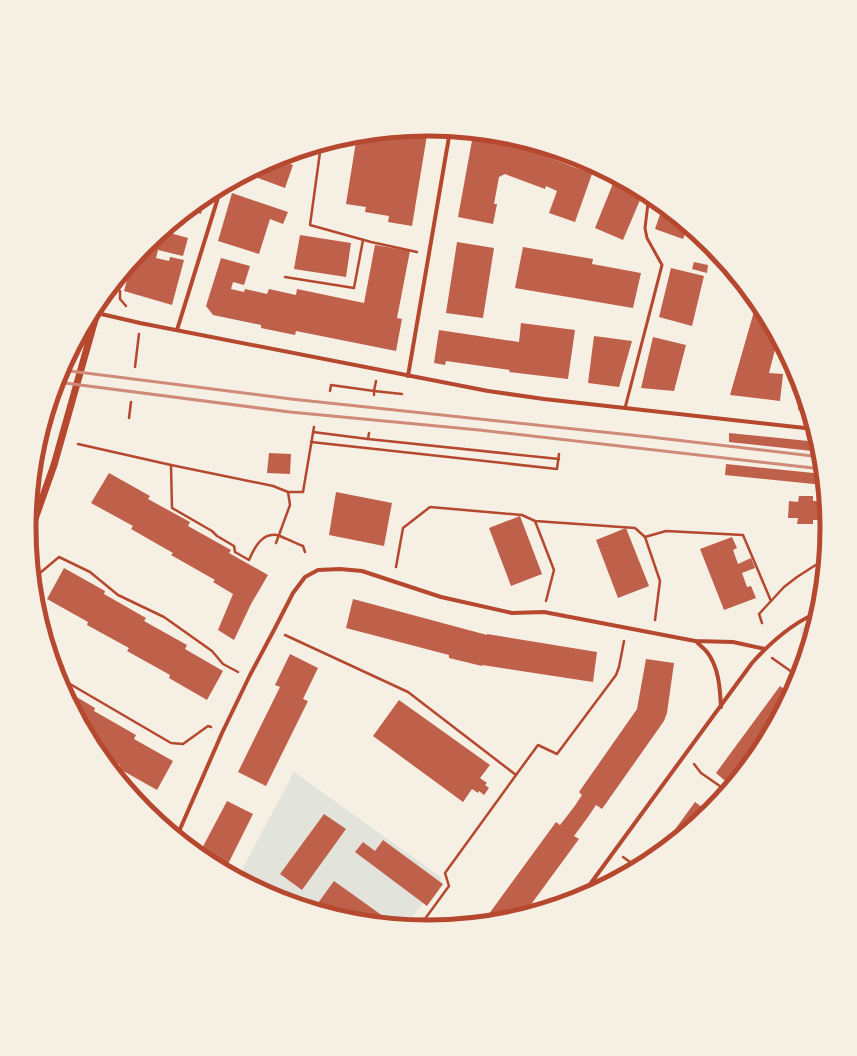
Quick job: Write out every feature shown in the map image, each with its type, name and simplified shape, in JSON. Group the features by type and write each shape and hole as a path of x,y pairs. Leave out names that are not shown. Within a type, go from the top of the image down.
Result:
{"street":[{"path":"408,376 449,136"},
{"path":"177,330 218,197"},
{"path":"100,314 408,376 501,393 808,428"},
{"path":"37,515 54,465 94,323"},
{"path":"179,831 222,733 270,636 293,593 305,577 318,570 340,569 362,571 441,597 512,613 544,612 695,641 733,642 765,648"},
{"path":"589,886 752,663 765,648 785,632 811,617"},
{"path":"695,641 708,652 715,667 720,682 721,707"}],"lane":[{"path":"625,408 662,265 647,238 645,228 648,203"}],"path":[{"path":"320,151 310,225 362,240 418,252"},
{"path":"284,277 354,288 362,240"},
{"path":"135,367 140,331"},
{"path":"330,390 331,385 374,391 374,395"},
{"path":"394,393 402,394"},
{"path":"129,418 131,402"},
{"path":"78,444 273,486 288,492 303,492 314,427"},
{"path":"313,432 558,459"},
{"path":"368,433 368,439"},
{"path":"311,442 557,469 559,454"},
{"path":"171,465 172,508 212,530 217,536 234,546 235,552 249,560 255,546 266,537 273,535 303,546 305,552"},
{"path":"276,543 290,505 288,492"},
{"path":"396,567 403,528 430,507 522,515 535,521 636,528 645,537 660,581 655,620"},
{"path":"535,521 554,570 546,602"},
{"path":"645,537 666,530 743,535 771,601"},
{"path":"39,574 59,557 90,572 118,594 164,617 212,651 223,664 238,672"},
{"path":"762,623 759,614 771,601 797,577 819,563"},
{"path":"285,635 408,692 516,775"},
{"path":"424,920 449,886 445,873 538,745 557,754 616,675 624,641"},
{"path":"768,655 793,673"},
{"path":"68,683 171,743 183,744 208,726 212,728"},
{"path":"690,758 701,773 723,788"},
{"path":"620,854 632,863"}],"shaded area":[{"path":"809,623 804,641 801,638 800,628"},
{"path":"294,772 442,878 410,920 403,920 352,913 302,900 278,891 240,872"}],"building":[{"path":"403,136 427,136 412,226 388,222 389,216 365,212 366,207 346,204 356,142"},
{"path":"472,138 520,147 592,174 575,222 549,213 557,191 546,186 545,189 505,174 499,177 494,204 497,204 493,224 458,217"},
{"path":"286,162 293,165 285,188 254,177"},
{"path":"614,182 641,198 623,240 595,228"},
{"path":"232,193 288,212 283,224 270,219 259,254 218,241"},
{"path":"203,207 201,214 196,212"},
{"path":"661,212 686,232 683,239 655,229"},
{"path":"170,233 188,238 183,256 158,250 156,258 169,261 170,257 184,260 172,305 124,291 129,275 151,250"},
{"path":"300,235 351,243 346,277 294,269"},
{"path":"457,242 494,248 483,318 446,313"},
{"path":"375,245 410,251 397,318 402,319 396,351 296,331 295,335 261,328 261,325 213,315 206,306 221,258 250,266 244,285 233,282 231,289 244,292 245,289 267,294 269,289 296,295 297,289 364,303"},
{"path":"523,247 593,259 592,264 641,273 633,308 515,288"},
{"path":"694,262 708,265 707,273 692,269"},
{"path":"671,268 704,276 692,326 659,317"},
{"path":"755,309 776,346 769,373 783,374 780,401 730,395"},
{"path":"521,323 575,330 568,379 509,372 510,370 446,361 445,365 434,363 439,330 519,342"},
{"path":"594,336 632,341 619,387 588,383"},
{"path":"653,337 686,345 674,391 641,388"},
{"path":"799,400 803,410 798,410"},
{"path":"729,433 811,441 813,451 729,442"},
{"path":"269,453 291,454 290,474 267,473"},
{"path":"726,464 817,473 819,484 725,475"},
{"path":"109,473 150,496 148,499 190,522 188,526 231,550 229,553 268,575 251,604 234,640 218,630 233,594 213,582 215,580 171,555 173,553 131,529 133,526 91,503"},
{"path":"336,492 392,503 384,546 329,535"},
{"path":"799,496 813,496 813,501 820,501 820,520 813,520 813,524 797,524 798,518 788,518 789,501 798,502"},
{"path":"520,516 542,574 511,586 489,528"},
{"path":"626,528 649,586 618,598 596,540"},
{"path":"732,537 737,548 733,550 738,564 751,558 755,568 742,573 747,587 751,586 756,598 724,610 700,549"},
{"path":"64,568 105,591 104,594 146,618 144,621 187,645 185,649 223,671 207,700 169,678 170,675 127,651 129,648 87,625 88,622 47,599"},
{"path":"353,599 487,635 597,652 593,682 482,666 449,658 449,655 346,628"},
{"path":"290,654 318,668 303,699 308,701 266,786 238,772 280,687 275,685"},
{"path":"646,659 674,663 667,713 664,721 602,809 596,805 574,836 579,839 529,907 488,916 556,822 560,825 574,807 582,795 579,792 637,709"},
{"path":"780,686 786,691 781,702 755,746 740,767 727,783 716,773"},
{"path":"73,695 95,708 94,711 136,735 134,739 173,761 157,790 118,768 120,765 113,761 102,746"},
{"path":"399,700 490,765 480,778 487,783 485,785 489,788 484,795 479,791 478,793 472,789 463,802 373,736"},
{"path":"227,801 253,814 227,865 202,848"},
{"path":"695,802 704,808 687,823 669,837"},
{"path":"324,814 346,829 302,890 280,874"},
{"path":"383,840 443,884 427,906 355,852 363,842 375,851"},
{"path":"334,881 386,918 352,913 322,906 318,903"}],"railway":[{"path":"69,371 291,399 650,437 814,456"},
{"path":"64,383 290,412 479,430 816,468"}]}
